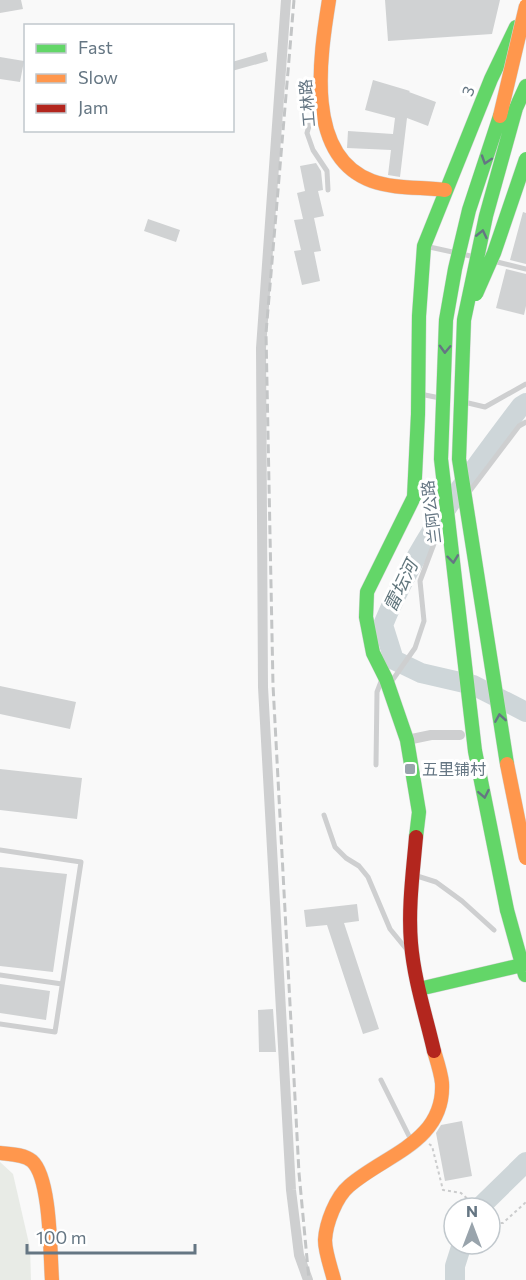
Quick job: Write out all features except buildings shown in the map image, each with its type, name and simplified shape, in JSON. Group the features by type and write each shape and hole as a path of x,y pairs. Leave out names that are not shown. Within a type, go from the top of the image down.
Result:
{"main road":[{"name":"工林路","path":"328,0 321,62 322,100 324,124 329,142 338,157 353,170 371,180 445,190"},
{"path":"510,106 526,6"},
{"name":"3","path":"416,1140 428,1130 438,1111 442,1083 419,989 411,942 413,875 419,812 406,740 386,680 373,653 366,617 367,591 414,497 419,316 424,246 491,79 526,6"},
{"name":"兰阿公路","path":"526,48 510,106 464,320 459,459 504,748 526,858"},
{"name":"兰阿公路","path":"525,969 507,910 475,751 441,459 446,320 455,269 469,210 510,106 526,86"},
{"path":"464,320 494,253 526,159"},
{"path":"419,989 525,969"},
{"path":"334,1280 325,1241 329,1216 347,1187 416,1140"},
{"path":"0,1153 21,1156 30,1160 38,1167 42,1175 52,1280"}],"street":[{"path":"286,0 261,348 263,687 291,1190 299,1255 308,1280"},
{"path":"406,740 431,735 460,735"}],"lane":[{"path":"322,100 310,118 307,133 313,150 327,171 328,190"},
{"path":"424,246 526,269"},
{"path":"418,393 485,406 526,384"},
{"path":"460,504 519,426 526,422"},
{"path":"376,765 376,692 386,680 400,670 415,648 424,621 420,581 438,533 453,514"},
{"path":"324,814 335,847 359,866 368,877 390,929 413,957"},
{"path":"0,850 81,862 55,1032 0,1024"},
{"path":"413,875 436,882 462,901 494,930"},
{"path":"0,975 62,984"},
{"path":"381,1080 416,1140"}],"path":[{"path":"416,1140 432,1146 443,1191 461,1192 464,1196"},
{"path":"502,1223 526,1202"}],"shaded area":[{"path":"0,1162 13,1174 30,1248 31,1280 0,1280"}],"waterway":[{"name":"雷坛河","path":"526,403 521,406 501,432 444,511 411,566 383,625 394,660 421,673 473,685 526,712"},
{"name":"雷坛河","path":"491,1196 526,1162"},
{"name":"雷坛河","path":"455,1280 455,1266 458,1256"}],"railway":[{"path":"294,0 266,333 273,685 299,1173 309,1280"}],"traffic: fast":[{"path":"416,837 419,812 407,740 386,679 373,653 366,617 367,592 414,497 419,316 424,246 491,79 516,27"},
{"path":"516,108 526,86"},
{"path":"507,764 459,459 464,320 486,216 516,108"},
{"path":"500,116 469,210 446,320 441,459 475,751 507,910"},
{"path":"476,294 494,253 526,159"},
{"path":"507,910 525,975"},
{"path":"419,989 526,964"}],"traffic: slow":[{"path":"329,0 322,48 322,102 326,128 335,150 350,168 372,181 399,187 445,190"},
{"path":"500,116 526,6"},
{"path":"507,764 526,858"},
{"path":"334,1280 325,1240 332,1211 349,1186 410,1145 434,1120 440,1103 442,1083 434,1051"},
{"path":"0,1153 25,1157 32,1161 38,1170 46,1199 52,1280"}],"traffic: jam":[{"path":"416,837 410,903 411,943 417,984 434,1051"}],"place":[{"name":"五里铺村","path":"410,769"}]}
